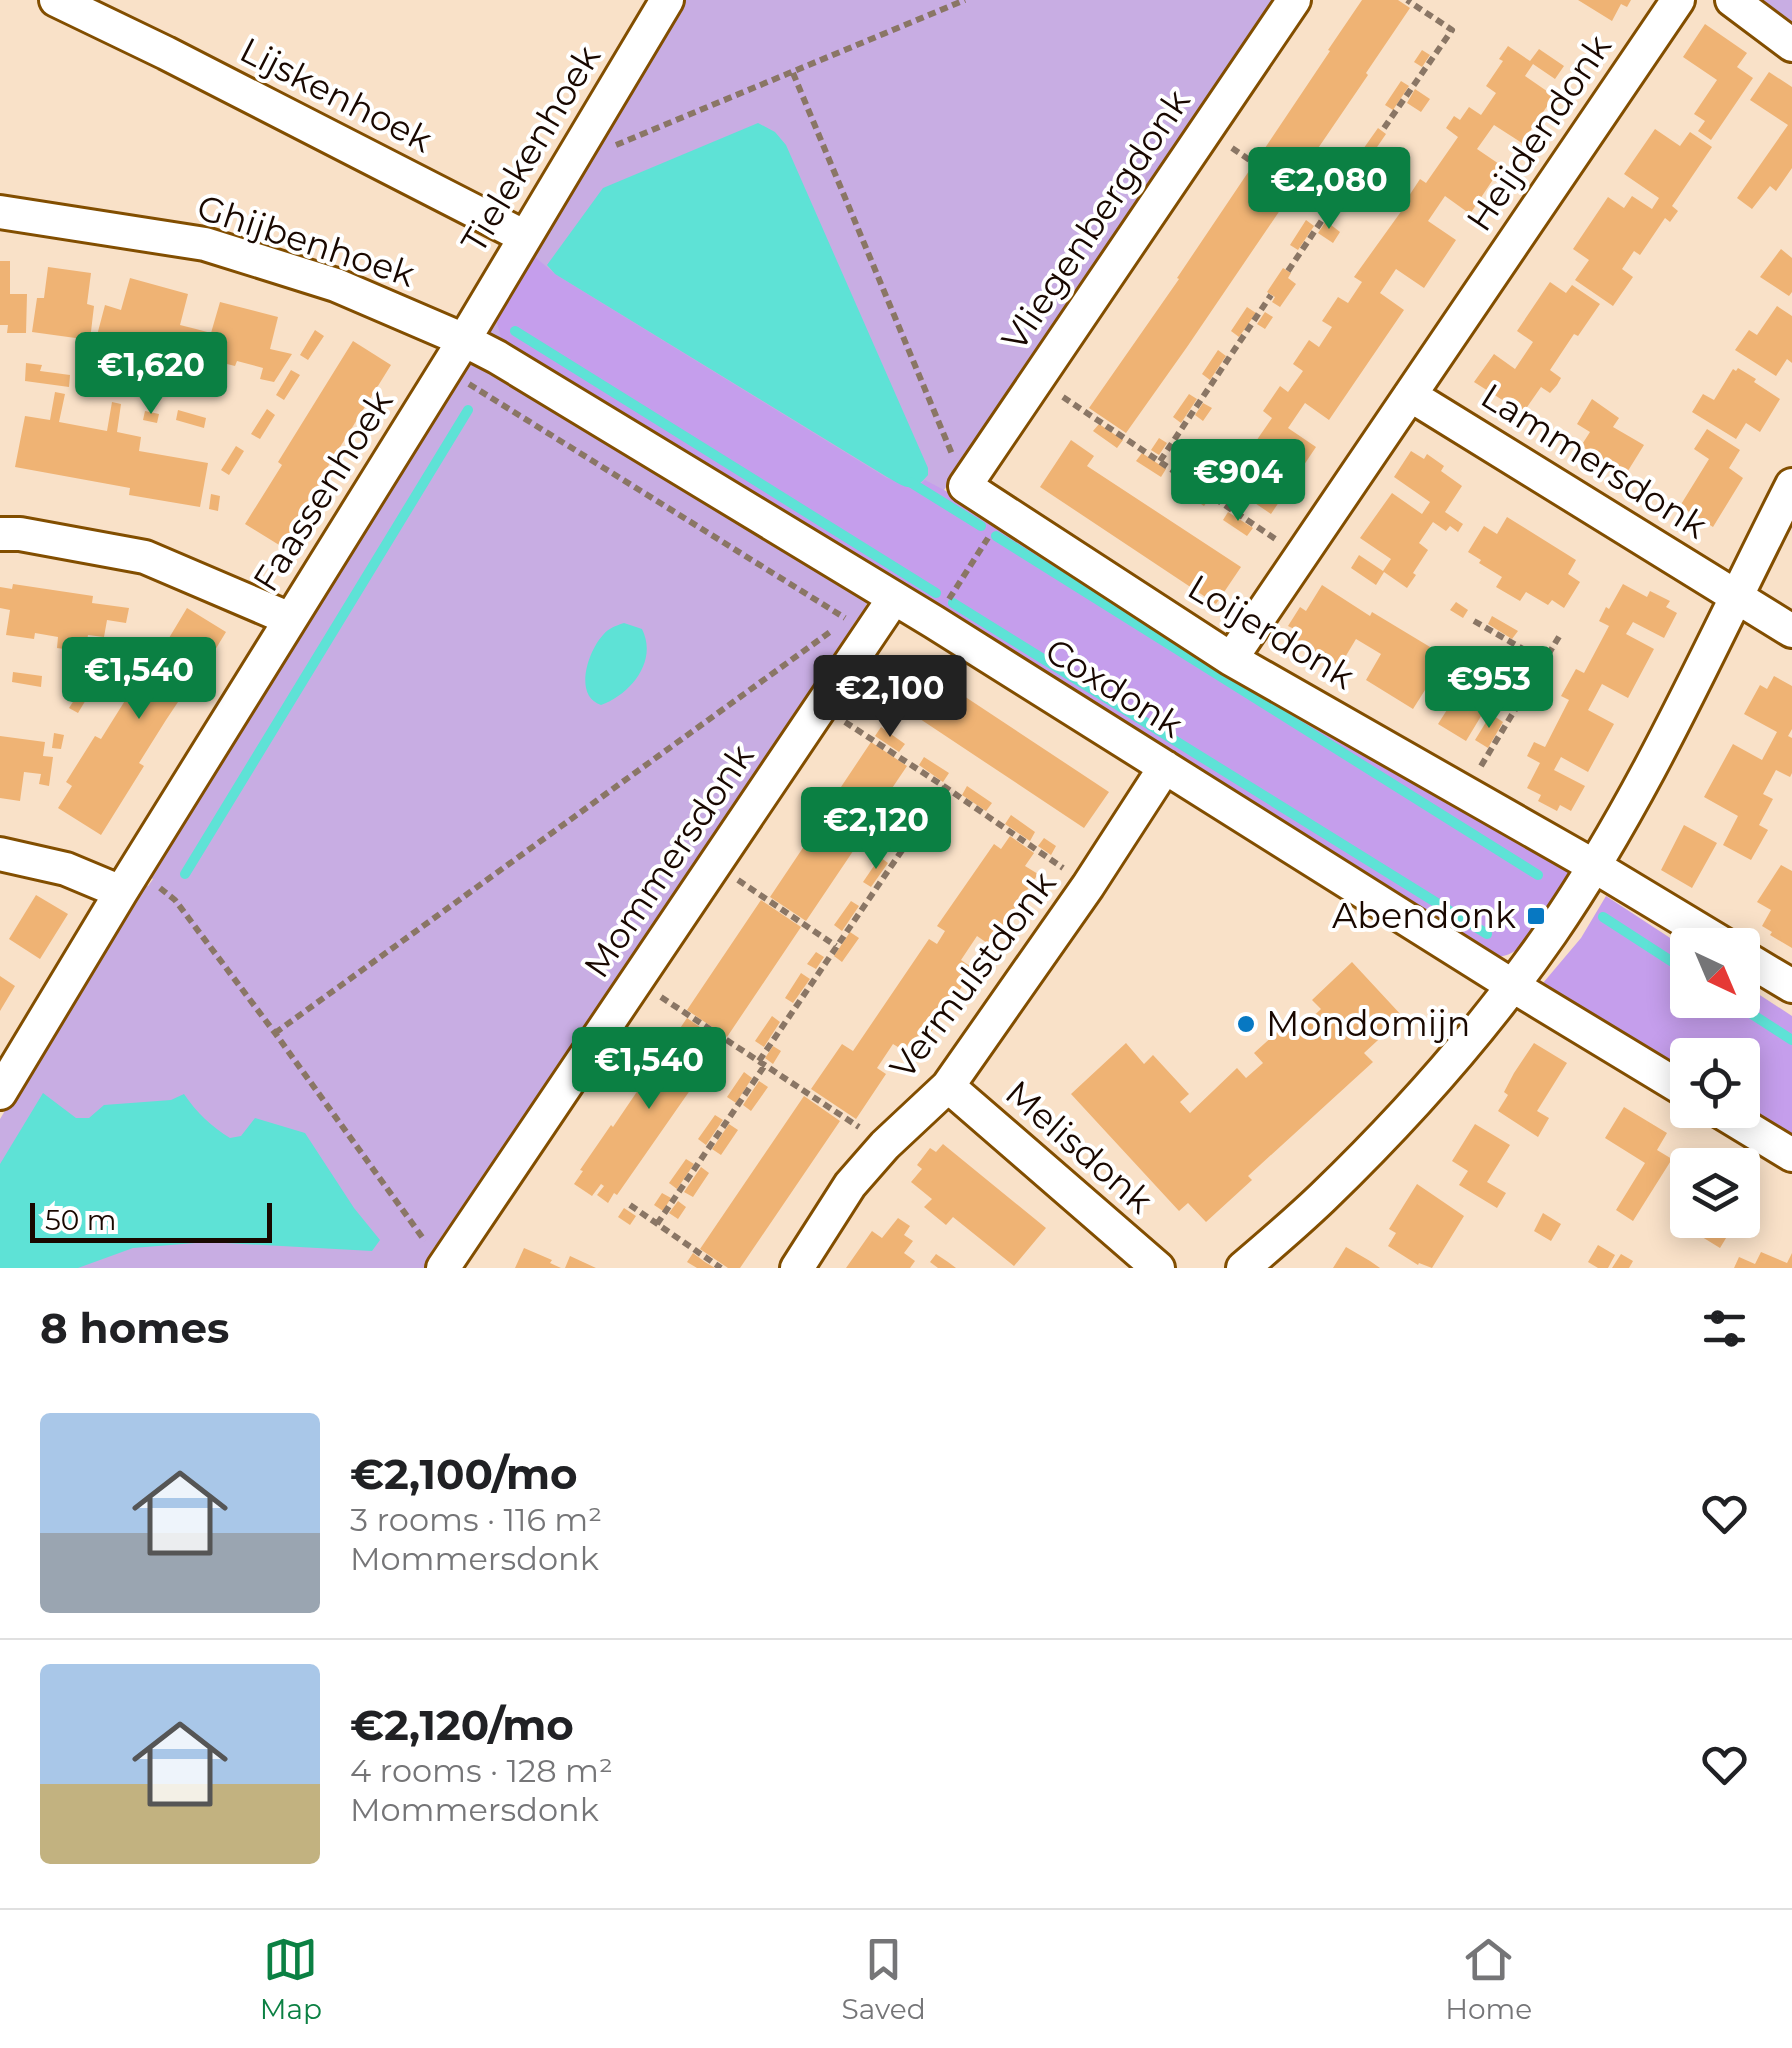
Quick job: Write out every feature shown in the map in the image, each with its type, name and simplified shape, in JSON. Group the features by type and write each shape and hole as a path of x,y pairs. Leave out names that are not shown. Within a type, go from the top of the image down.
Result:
{"street":[{"name":"Lijskenhoek","path":"56,0 524,237"},
{"name":"Tielekenhoek","path":"464,340 666,0"},
{"name":"Vliegenbergdonk","path":"965,486 1294,0"},
{"name":"Heijdendonk","path":"1230,658 1678,0"},
{"path":"1732,0 1792,45"},
{"name":"Ghijbenhoek","path":"0,212 205,244 336,285 464,340"},
{"name":"Faassenhoek","path":"0,1094 127,881 464,340"},
{"name":"Coxdonk","path":"464,340 497,356 934,622 1670,1081"},
{"name":"Lammersdonk","path":"1410,395 1792,631"},
{"path":"1243,1268 1322,1198 1419,1098 1513,986 1594,866 1661,748 1792,485"},
{"name":"Loijerdonk","path":"965,486 1230,658 1696,928"},
{"path":"0,534 20,534 145,556 290,619"},
{"name":"Mommersdonk","path":"443,1267 894,598"},
{"name":"Vermulstdonk","path":"797,1268 850,1185 885,1145 948,1086 1165,768"},
{"path":"0,854 127,881"},
{"path":"1760,967 1792,986"},
{"name":"Melisdonk","path":"948,1086 1158,1268"},
{"path":"1748,1128 1792,1155"}],"path":[{"path":"574,152 589,156 965,0"},
{"path":"1384,128 1452,30 1407,0"},
{"path":"793,72 965,486"},
{"path":"1206,130 1327,213"},
{"path":"1288,271 1365,156"},
{"path":"1160,462 1272,295"},
{"path":"275,1033 848,619 445,370"},
{"path":"1036,380 1301,556"},
{"path":"934,622 1006,512"},
{"path":"1474,620 1544,662"},
{"path":"1465,793 1560,636"},
{"path":"822,707 1088,886"},
{"path":"657,1224 836,946 945,787"},
{"path":"715,865 836,946"},
{"path":"127,881 174,900 443,1267"},
{"path":"636,981 885,1145"},
{"path":"630,1205 721,1268"}],"shaded area":[{"path":"684,0 1277,0 866,605 863,623 857,619 852,627 857,631 438,1248 435,1246 425,1268 0,1268 0,1119 142,883 148,886 153,879 146,874 293,649 452,379 582,166 589,163 597,149 590,151"},
{"path":"1754,0 1792,0 1792,28"},
{"path":"535,257 555,274 887,478 918,486 925,480 946,491 1569,872 1542,921 1514,952 1502,956 1487,954 503,345 496,319"},
{"path":"1606,896 1670,938 1670,1018 1760,1018 1760,995 1792,1016 1792,1138 1760,1118 1760,1038 1670,1038 1670,1062 1543,983 1581,938"}],"water":[{"path":"758,123 775,132 786,145 928,468 928,475 913,487 887,477 555,274 547,265 603,188"},
{"path":"624,623 642,629 647,653 644,664 631,685 601,705 587,693 588,662 603,635"},
{"path":"43,1093 76,1118 89,1118 104,1105 171,1100 184,1094 205,1119 230,1138 241,1136 255,1118 305,1133 380,1240 372,1251 208,1242 133,1248 78,1268 0,1268 0,1164"}],"building":[{"path":"1362,0 1398,0 1410,8 1293,185 1257,160"},
{"path":"1578,0 1631,0 1627,7 1621,4 1612,21"},
{"path":"1705,24 1747,53 1737,67 1753,78 1711,140 1698,131 1705,121 1694,114 1717,80 1683,57"},
{"path":"1508,46 1530,61 1539,49 1564,66 1555,79 1533,64 1525,76 1554,96 1522,143 1494,125 1477,149 1502,166 1470,214 1445,196 1428,221 1456,240 1424,288 1396,269 1380,293 1404,310 1329,420 1305,403 1288,428 1316,447 1271,514 1243,495 1234,507 1209,490 1233,454 1243,460 1272,418 1263,411 1280,386 1288,392 1303,371 1293,364 1309,340 1319,347 1332,327 1322,321 1338,297 1348,303 1362,282 1354,277 1420,179 1426,183 1458,137 1446,128 1454,116 1460,120 1469,107 1481,115 1496,93 1486,86"},
{"path":"1422,50 1430,55 1422,67 1414,62"},
{"path":"1769,72 1792,87 1792,168 1776,191 1770,186 1752,209 1737,198 1788,125 1750,100"},
{"path":"1401,81 1409,86 1393,110 1385,105"},
{"path":"1415,89 1430,99 1421,112 1407,103"},
{"path":"1378,128 1386,134 1375,150 1389,159 1381,171 1367,162 1370,158 1361,152"},
{"path":"1655,129 1680,146 1690,132 1712,147 1672,206 1678,211 1670,222 1665,218 1640,255 1634,251 1622,269 1633,277 1613,306 1575,280 1589,260 1573,249 1608,197 1624,208 1632,196 1652,209 1659,198 1624,174"},
{"path":"1343,167 1350,173 1334,197 1326,191"},
{"path":"1251,168 1291,194 1126,433 1089,408"},
{"path":"1306,220 1314,226 1298,250 1290,245"},
{"path":"1326,221 1340,232 1333,243 1318,233"},
{"path":"1781,249 1792,258 1789,296 1760,277"},
{"path":"0,261 10,261 10,294 27,294 26,333 7,333 8,325 0,325"},
{"path":"48,267 91,273 87,304 94,306 90,340 32,332 37,298 44,298"},
{"path":"1283,268 1291,273 1288,278 1296,284 1280,307 1267,292"},
{"path":"130,278 188,294 180,325 211,333 220,302 278,317 270,349 292,354 274,382 260,379 263,368 237,361 235,366 207,359 206,364 115,340 113,348 95,343 105,305 121,310"},
{"path":"1550,282 1566,293 1572,285 1600,304 1550,370 1561,378 1557,385 1550,393 1541,387 1523,413 1474,382 1494,354 1515,369 1533,342 1517,331"},
{"path":"1777,306 1792,316 1792,363 1787,359 1776,376 1735,350 1749,330 1757,335"},
{"path":"1247,307 1256,313 1239,337 1231,331"},
{"path":"1265,312 1273,317 1265,329 1257,324"},
{"path":"315,330 324,336 308,360 300,355"},
{"path":"353,341 391,365 317,484 322,487 284,548 245,524 282,465 278,462"},
{"path":"1218,350 1226,356 1210,380 1202,374"},
{"path":"26,363 42,365 40,371 70,375 69,387 25,381"},
{"path":"1738,368 1780,399 1760,432 1746,423 1736,439 1692,412 1703,394 1714,400 1733,369"},
{"path":"291,370 300,375 284,400 276,395"},
{"path":"55,392 65,394 59,422 107,431 112,402 121,404 117,432 141,437 139,451 208,463 200,507 129,495 130,488 15,467 25,416 50,420"},
{"path":"1189,394 1197,399 1181,423 1173,417"},
{"path":"1592,399 1619,418 1613,427 1644,445 1626,474 1581,446 1590,432 1577,424"},
{"path":"1203,403 1212,408 1203,421 1195,415"},
{"path":"267,409 275,415 260,439 251,434"},
{"path":"178,410 206,418 204,428 176,420"},
{"path":"145,411 159,414 157,423 143,420"},
{"path":"1099,424 1123,440 1117,448 1093,431"},
{"path":"1707,429 1740,450 1729,468 1743,478 1713,527 1680,506 1709,459 1694,449"},
{"path":"1159,438 1167,443 1159,455 1151,450"},
{"path":"1071,440 1094,456 1087,466 1241,567 1216,604 1040,487"},
{"path":"236,446 244,451 229,475 221,470"},
{"path":"1411,451 1424,459 1427,454 1444,466 1441,471 1462,486 1445,512 1463,524 1458,532 1450,526 1446,531 1433,522 1419,543 1428,550 1407,588 1384,572 1376,585 1351,568 1359,555 1383,571 1391,559 1360,538 1392,493 1422,514 1430,502 1394,477"},
{"path":"1142,453 1166,469 1161,477 1136,461"},
{"path":"1185,482 1209,499 1204,506 1180,490"},
{"path":"211,494 220,496 218,511 209,509"},
{"path":"1228,512 1253,528 1247,536 1223,520"},
{"path":"1507,517 1576,560 1568,574 1580,582 1564,608 1552,600 1548,605 1526,592 1520,601 1496,587 1502,577 1468,552 1484,526 1497,534"},
{"path":"13,584 93,596 92,603 129,608 126,623 107,620 104,637 88,635 85,652 57,648 58,637 35,633 34,639 6,635 10,610 0,608 0,587 12,589"},
{"path":"1623,584 1647,597 1650,591 1670,601 1666,607 1677,613 1664,638 1633,622 1626,634 1654,649 1628,698 1602,684 1588,710 1614,724 1588,772 1561,757 1554,770 1585,786 1571,811 1560,805 1557,811 1538,801 1541,795 1527,788 1540,763 1527,756 1534,742 1545,747 1569,700 1561,696 1576,669 1584,673 1609,626 1599,621"},
{"path":"1322,585 1370,616 1372,612 1445,656 1447,653 1498,688 1466,741 1438,724 1457,694 1432,679 1413,709 1366,680 1381,654 1356,639 1338,669 1288,640 1294,629 1288,626 1300,607 1306,611"},
{"path":"1456,602 1468,610 1463,618 1450,610"},
{"path":"187,608 226,632 184,701 180,699 139,763 144,766 101,835 58,808 72,786 66,782 95,736 101,739 141,675 135,671 150,647 160,653"},
{"path":"1492,616 1518,631 1512,639 1488,624"},
{"path":"112,639 121,644 105,669 97,663"},
{"path":"911,661 1109,792 1084,828 887,697"},
{"path":"13,672 42,676 41,687 12,682"},
{"path":"1774,676 1792,686 1792,729 1788,736 1792,738 1792,773 1790,777 1776,770 1763,794 1773,799 1759,825 1768,830 1751,860 1723,845 1738,816 1704,797 1733,744 1762,760 1777,732 1744,714 1760,685 1767,689"},
{"path":"85,683 93,688 78,713 69,708"},
{"path":"1491,714 1503,722 1488,748 1475,740"},
{"path":"881,727 905,744 899,752 875,736"},
{"path":"54,733 64,735 61,749 52,748"},
{"path":"0,736 45,742 43,756 53,757 49,786 39,784 41,774 24,772 20,801 0,798"},
{"path":"871,742 907,766 806,921 770,897"},
{"path":"924,757 949,773 943,782 919,765"},
{"path":"967,786 992,803 986,811 962,795"},
{"path":"924,792 933,798 924,810 916,805"},
{"path":"909,814 917,820 901,844 892,838"},
{"path":"1011,815 1035,832 1030,841 1005,824"},
{"path":"1684,825 1717,843 1692,888 1661,870"},
{"path":"920,829 929,835 920,847 912,842"},
{"path":"1010,836 1034,853 1025,866 1038,874 990,945 977,936 961,960 974,969 914,1057 893,1044 877,1068 886,1074 856,1119 811,1089 842,1044 853,1051 929,939 937,944 945,931 937,926 994,844 1001,849"},
{"path":"1044,838 1056,846 1051,855 1038,846"},
{"path":"880,857 888,863 871,887 863,882"},
{"path":"1781,865 1792,871 1792,948 1762,926 1771,910 1757,902"},
{"path":"36,895 68,914 40,959 9,939"},
{"path":"761,900 801,927 727,1037 687,1010"},
{"path":"851,901 859,906 842,931 834,925"},
{"path":"850,932 859,938 842,962 834,956"},
{"path":"816,952 824,957 816,969 807,964"},
{"path":"1352,962 1403,1017 1364,1053 1373,1062 1248,1176 1252,1180 1206,1222 1188,1203 1179,1211 1071,1094 1126,1043 1144,1064 1153,1055 1189,1094 1180,1102 1190,1113 1237,1068 1246,1078 1263,1063 1254,1053 1295,1016 1304,1025 1321,1009 1312,1000"},
{"path":"801,973 810,979 793,1003 785,998"},
{"path":"0,976 15,986 0,1011"},
{"path":"772,1016 780,1022 764,1047 755,1041"},
{"path":"687,1018 723,1043 617,1195 614,1193 608,1203 597,1195 604,1186 601,1184 592,1196 574,1184 583,1171 580,1170"},
{"path":"1534,1043 1567,1063 1537,1111 1549,1118 1538,1137 1498,1111 1508,1095 1504,1092 1514,1073"},
{"path":"773,1046 781,1051 773,1064 765,1058"},
{"path":"744,1072 752,1078 736,1103 727,1097"},
{"path":"759,1081 768,1087 751,1111 743,1105"},
{"path":"804,1096 840,1121 740,1268 728,1268 700,1249"},
{"path":"1624,1107 1667,1133 1657,1150 1670,1158 1670,1162 1633,1221 1616,1210 1645,1163 1605,1138"},
{"path":"715,1115 723,1120 706,1145 698,1139"},
{"path":"729,1124 738,1130 721,1155 712,1149"},
{"path":"1475,1124 1510,1145 1487,1182 1506,1193 1497,1208 1459,1185 1468,1171 1452,1161"},
{"path":"943,1144 1046,1228 1014,1266 953,1217 946,1225 924,1207 932,1199 911,1182 922,1169 917,1165 930,1148 936,1152"},
{"path":"686,1159 694,1164 677,1189 669,1183"},
{"path":"701,1167 709,1173 693,1197 684,1192"},
{"path":"1417,1184 1464,1216 1432,1268 1418,1265 1388,1246 1396,1233 1389,1229"},
{"path":"662,1193 671,1198 663,1211 654,1205"},
{"path":"678,1201 686,1207 678,1219 669,1213"},
{"path":"624,1208 636,1216 630,1225 618,1217"},
{"path":"1543,1213 1561,1224 1551,1241 1534,1231"},
{"path":"898,1218 910,1226 904,1235 913,1241 904,1253 915,1261 910,1268 846,1268 872,1231 882,1238"},
{"path":"1704,1238 1726,1238 1720,1248"},
{"path":"1598,1245 1615,1255 1608,1268 1588,1262"},
{"path":"1346,1247 1370,1261 1380,1268 1333,1268"},
{"path":"524,1248 552,1260 550,1263 561,1268 515,1268"},
{"path":"1761,1252 1787,1263 1792,1253 1792,1268 1734,1268 1739,1257 1755,1264"},
{"path":"693,1253 715,1268 697,1268 687,1262"},
{"path":"936,1254 956,1268 938,1268 930,1262"},
{"path":"1621,1254 1633,1261 1629,1268 1612,1268"},
{"path":"570,1256 596,1268 565,1268"}],"waterway":[{"path":"515,331 936,593"},
{"path":"185,874 468,410"},
{"path":"910,482 981,526"},
{"path":"996,536 1538,875"},
{"path":"953,603 1487,934"},
{"path":"1603,917 1670,960"},
{"path":"1758,1018 1792,1040"}],"place":[{"name":"Abendonk","path":"1536,916"},
{"name":"Mondomijn","path":"1246,1024"}]}
